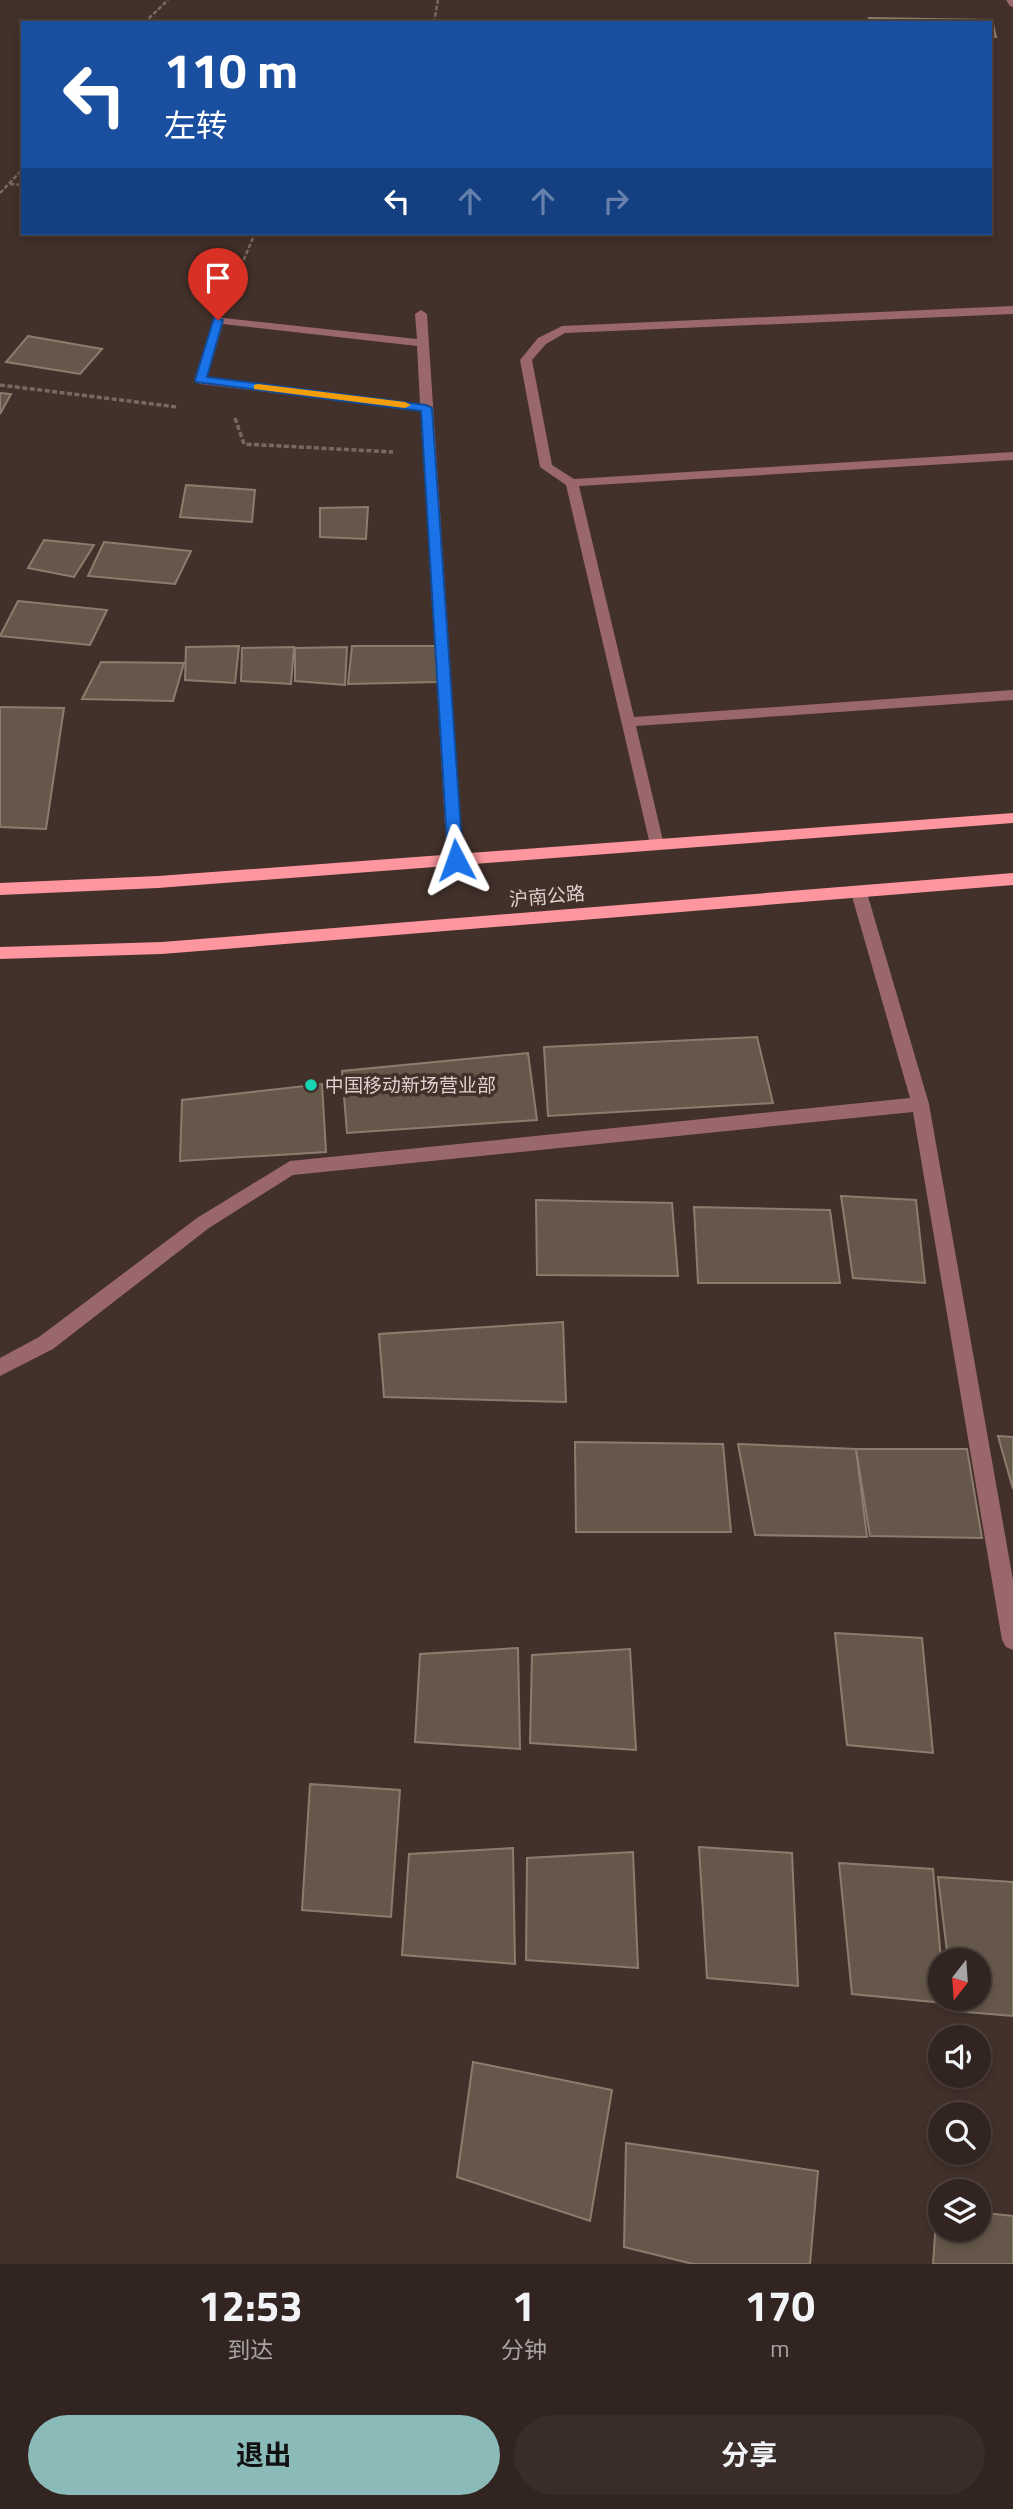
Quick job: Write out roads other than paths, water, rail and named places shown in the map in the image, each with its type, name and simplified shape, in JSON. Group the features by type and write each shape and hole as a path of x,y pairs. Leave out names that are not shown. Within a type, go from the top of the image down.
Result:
{"main road":[{"path":"0,889 159,882 1013,818"},
{"name":"沪南公路","path":"0,953 162,948 1013,879"}],"street":[{"path":"1013,310 562,330 542,341 526,360 546,467 572,482 1013,456"},
{"path":"421,314 456,860"},
{"path":"422,343 218,320 200,380 426,408"},
{"path":"572,482 656,845"},
{"path":"628,722 1013,695"},
{"path":"859,893 920,1104 1013,1640"},
{"path":"0,1368 46,1343 203,1223 290,1168 920,1104"}],"place":[{"name":"中国移动新场营业部","path":"311,1085"}]}
